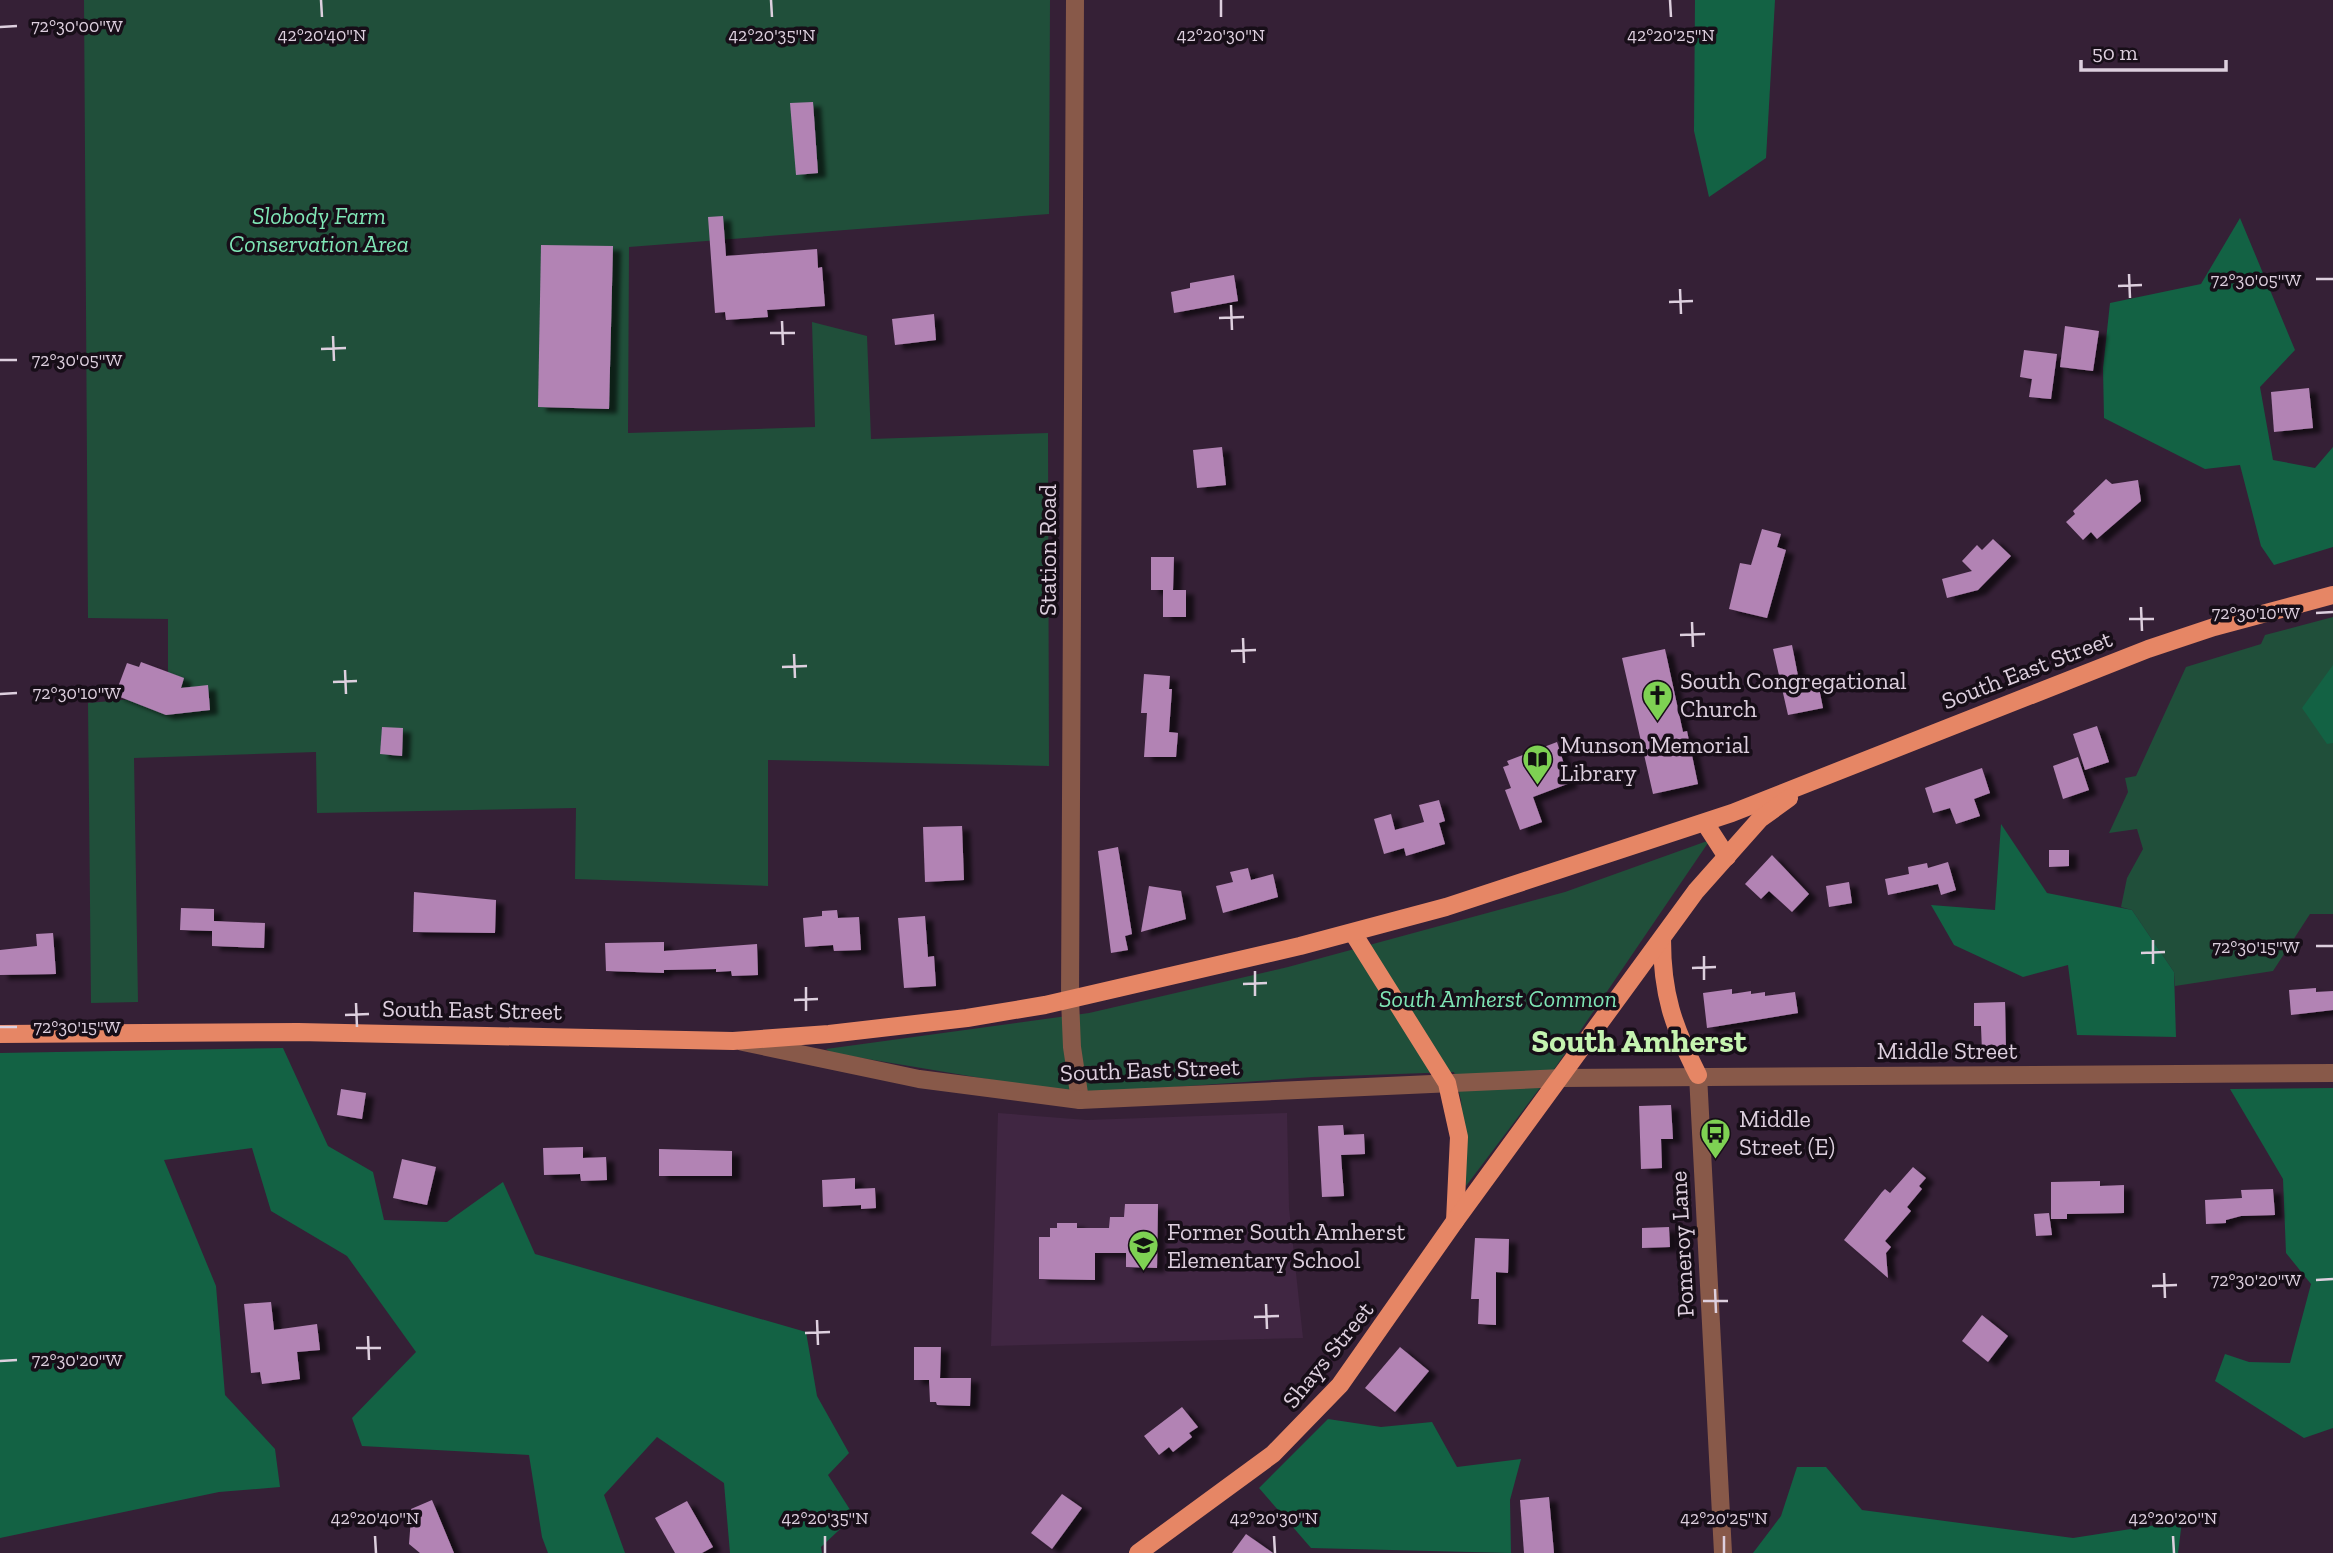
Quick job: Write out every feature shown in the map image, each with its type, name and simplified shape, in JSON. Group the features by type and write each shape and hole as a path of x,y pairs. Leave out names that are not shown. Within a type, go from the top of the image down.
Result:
{"main road":[{"name":"South East Street","path":"0,1034 298,1032 733,1041 829,1034 967,1018 1070,999 1123,989 1353,933 1446,906 1705,823 2148,649 2214,627 2333,595"},
{"name":"South East Street","path":"1562,1078 1696,891 1760,820 1822,778"},
{"path":"1705,823 1727,857"},
{"path":"1353,933 1447,1083 1459,1137 1455,1221"},
{"name":"Pomeroy Lane","path":"1662,939 1666,1000 1676,1031 1698,1075"},
{"name":"Shays Street","path":"1138,1553 1251,1472 1319,1409 1370,1347 1455,1221 1562,1078"}],"street":[{"name":"Station Road","path":"1075,0 1070,999 1072,1047 1080,1100"},
{"name":"South East Street","path":"733,1041 919,1079 1080,1100 1562,1078"},
{"name":"Middle Street","path":"1562,1078 1698,1075 2137,1076 2333,1073"},
{"name":"Pomeroy Lane","path":"1698,1075 1723,1553"}],"shaded area":[{"name":"Former South Amherst Elementary School","path":"998,1113 1087,1120 1287,1113 1289,1208 1303,1338 991,1346"}],"green space":[{"name":"Slobody Farm Conservation Area","path":"84,0 1050,0 1049,214 629,247 628,433 815,427 812,322 867,336 871,439 1048,433 1049,766 768,760 768,886 575,879 576,808 317,813 316,752 134,758 138,1002 91,1003 88,703 168,696 168,619 88,618"},
{"path":"1695,0 1775,0 1766,158 1709,197 1694,131"},
{"path":"2240,218 2295,350 2260,387 2273,460 2315,468 2333,447 2333,547 2274,565 2261,546 2240,465 2205,469 2104,418 2103,368 2110,303 2201,284"},
{"path":"2333,617 2333,914 2310,914 2273,971 2175,986 2174,972 2132,910 2121,907 2127,878 2143,849 2137,829 2109,833 2128,792 2125,778 2136,776 2186,667 2261,644 2265,635"},
{"path":"2333,665 2333,743 2327,744 2302,708"},
{"path":"2001,824 2047,893 2132,910 2174,972 2176,1037 2077,1035 2068,965 2023,977 1954,945 1931,905 1995,910"},
{"name":"South Amherst Common","path":"1710,840 1555,1068 1466,1186 1461,1100 1454,1072 1313,1077 1077,1094 832,1053 826,1049 1089,1013 1288,967 1565,892"},
{"path":"283,1048 328,1146 373,1172 384,1220 447,1222 503,1182 535,1254 806,1332 817,1396 849,1453 828,1475 854,1516 821,1547 822,1553 730,1553 724,1483 657,1437 604,1495 625,1553 548,1553 542,1537 529,1455 362,1446 352,1418 416,1352 347,1256 271,1211 252,1148 164,1160 216,1286 225,1395 275,1449 280,1487 219,1492 0,1538 0,1053"},
{"path":"2333,1088 2333,1428 2304,1438 2215,1381 2225,1354 2249,1362 2290,1363 2311,1284 2286,1253 2283,1179 2230,1089"},
{"path":"1328,1419 1381,1427 1432,1422 1457,1467 1521,1459 1510,1500 1511,1553 1311,1548 1259,1488"},
{"path":"1797,1467 1826,1467 1862,1510 2073,1538 2182,1521 2178,1553 1753,1553 1781,1516"}],"building":[{"path":"813,102 818,173 796,175 790,103"},
{"path":"723,216 726,256 817,249 818,268 822,267 825,306 767,310 768,317 726,320 725,312 715,313 708,217"},
{"path":"541,245 613,246 609,409 538,407"},
{"path":"1234,275 1238,301 1174,313 1171,292 1190,288 1190,283"},
{"path":"934,314 936,340 895,345 892,319"},
{"path":"2065,326 2099,331 2093,371 2060,367"},
{"path":"2024,350 2057,354 2051,399 2029,397 2032,379 2020,377"},
{"path":"2309,388 2313,428 2274,432 2271,392"},
{"path":"1222,447 1226,485 1197,488 1193,450"},
{"path":"2106,479 2112,484 2138,480 2141,501 2097,539 2091,532 2083,540 2066,522 2075,514 2073,511"},
{"path":"1762,529 1781,534 1777,547 1786,550 1767,618 1729,609 1740,563 1751,565"},
{"path":"1993,539 2011,556 1978,590 1947,598 1942,579 1972,571 1962,561 1977,545 1982,550"},
{"path":"1151,557 1174,557 1173,590 1186,590 1186,617 1163,617 1163,590 1151,590"},
{"path":"1792,645 1799,681 1817,678 1823,708 1788,715 1773,649"},
{"name":"South Congregational Church","path":"1665,649 1683,732 1687,731 1698,784 1653,794 1622,658"},
{"path":"141,662 184,678 181,688 208,685 210,710 166,715 115,695 127,663 139,667"},
{"path":"1144,674 1170,676 1169,689 1172,689 1169,732 1178,733 1176,757 1144,757 1147,713 1141,713"},
{"path":"2097,726 2109,762 2085,770 2073,734"},
{"path":"382,727 403,728 402,756 380,754"},
{"name":"Munson Memorial Library","path":"1557,742 1570,783 1533,797 1542,822 1520,830 1505,790 1511,788 1503,767 1509,765 1507,761"},
{"path":"2078,757 2089,790 2063,799 2053,766"},
{"path":"1982,768 1990,793 1974,799 1980,816 1956,824 1950,808 1933,813 1925,788"},
{"path":"1439,800 1445,821 1439,823 1445,844 1406,856 1404,848 1384,854 1374,819 1391,814 1395,830 1424,822 1419,805"},
{"path":"962,826 964,880 925,882 923,827"},
{"path":"1118,847 1132,934 1125,936 1128,950 1111,953 1098,851"},
{"path":"2049,850 2069,850 2069,866 2049,867"},
{"path":"1772,855 1809,894 1792,912 1769,891 1761,899 1745,884"},
{"path":"1948,862 1956,890 1941,895 1938,884 1888,895 1885,879 1909,874 1908,867 1927,863 1928,868"},
{"path":"1248,868 1251,880 1273,874 1278,897 1223,913 1216,886 1233,882 1230,872"},
{"path":"1849,882 1852,903 1829,907 1826,886"},
{"path":"1149,886 1181,891 1186,919 1141,932"},
{"path":"414,892 496,900 495,933 413,932"},
{"path":"181,908 214,909 214,921 265,923 264,948 212,946 212,931 180,930"},
{"path":"837,910 838,918 859,917 861,950 834,951 833,945 805,947 803,918 822,916 822,911"},
{"path":"925,916 928,957 934,956 936,986 904,988 898,918"},
{"path":"53,933 56,974 0,975 0,950 37,946 36,934"},
{"path":"664,942 664,951 757,944 758,975 732,976 731,971 716,972 716,969 664,970 664,973 606,971 605,943"},
{"path":"2316,988 2316,992 2333,991 2333,1010 2291,1015 2289,990"},
{"path":"1732,989 1732,994 1751,991 1751,994 1765,992 1765,996 1795,992 1798,1013 1707,1028 1703,993"},
{"path":"2005,1002 2006,1051 1982,1052 1981,1026 1974,1026 1974,1003"},
{"path":"341,1089 366,1093 362,1119 337,1115"},
{"path":"1671,1105 1673,1139 1661,1139 1662,1168 1641,1169 1639,1106"},
{"path":"1343,1125 1344,1135 1364,1134 1365,1154 1341,1155 1344,1196 1322,1197 1318,1126"},
{"path":"583,1147 583,1158 606,1157 607,1180 581,1181 580,1174 544,1175 543,1148"},
{"path":"659,1149 732,1151 732,1176 659,1176"},
{"path":"402,1159 436,1167 427,1205 393,1198"},
{"path":"1913,1167 1926,1178 1919,1186 1922,1189 1907,1207 1911,1211 1885,1241 1891,1247 1886,1253 1888,1278 1844,1240 1882,1192 1885,1189 1890,1193"},
{"path":"855,1178 855,1189 875,1188 876,1208 861,1209 861,1205 823,1207 822,1180"},
{"path":"2100,1181 2100,1186 2124,1185 2124,1213 2067,1214 2067,1219 2051,1219 2051,1182"},
{"path":"2273,1189 2275,1215 2241,1216 2226,1220 2226,1223 2206,1224 2205,1200 2242,1198 2241,1190"},
{"name":"Former South Amherst Elementary School","path":"1125,1204 1158,1204 1157,1268 1126,1267 1126,1253 1095,1253 1095,1280 1039,1279 1039,1237 1050,1237 1050,1228 1057,1228 1057,1223 1077,1223 1077,1228 1109,1228 1110,1217 1124,1217"},
{"path":"2049,1213 2052,1235 2036,1236 2034,1214"},
{"path":"1669,1227 1670,1247 1642,1248 1642,1228"},
{"path":"1475,1238 1509,1239 1508,1273 1496,1272 1496,1325 1478,1324 1479,1299 1471,1299"},
{"path":"271,1302 274,1330 317,1324 320,1350 297,1352 300,1379 262,1384 260,1372 251,1373 244,1304"},
{"path":"1982,1315 2008,1336 1988,1362 1962,1341"},
{"path":"914,1347 941,1347 940,1378 971,1378 970,1406 937,1405 936,1402 930,1402 929,1380 914,1380"},
{"path":"1400,1347 1429,1371 1395,1412 1365,1388"},
{"path":"1182,1407 1198,1427 1189,1433 1192,1437 1173,1452 1169,1447 1159,1455 1144,1436"},
{"path":"1062,1494 1082,1508 1052,1549 1031,1533"},
{"path":"1549,1497 1554,1553 1524,1553 1520,1500"},
{"path":"432,1500 454,1553 420,1553 409,1544 411,1518 414,1517 411,1509"},
{"path":"687,1501 713,1547 702,1553 675,1553 655,1518"},
{"path":"1246,1534 1273,1553 1232,1553"}],"place":[{"name":"South Congregational Church","path":"1657,722"},
{"name":"Munson Memorial Library","path":"1537,786"},
{"name":"Middle Street (E)","path":"1716,1160"},
{"name":"Former South Amherst Elementary School","path":"1144,1273"}],"district":[{"name":"South Amherst","path":"1639,1041"}]}
